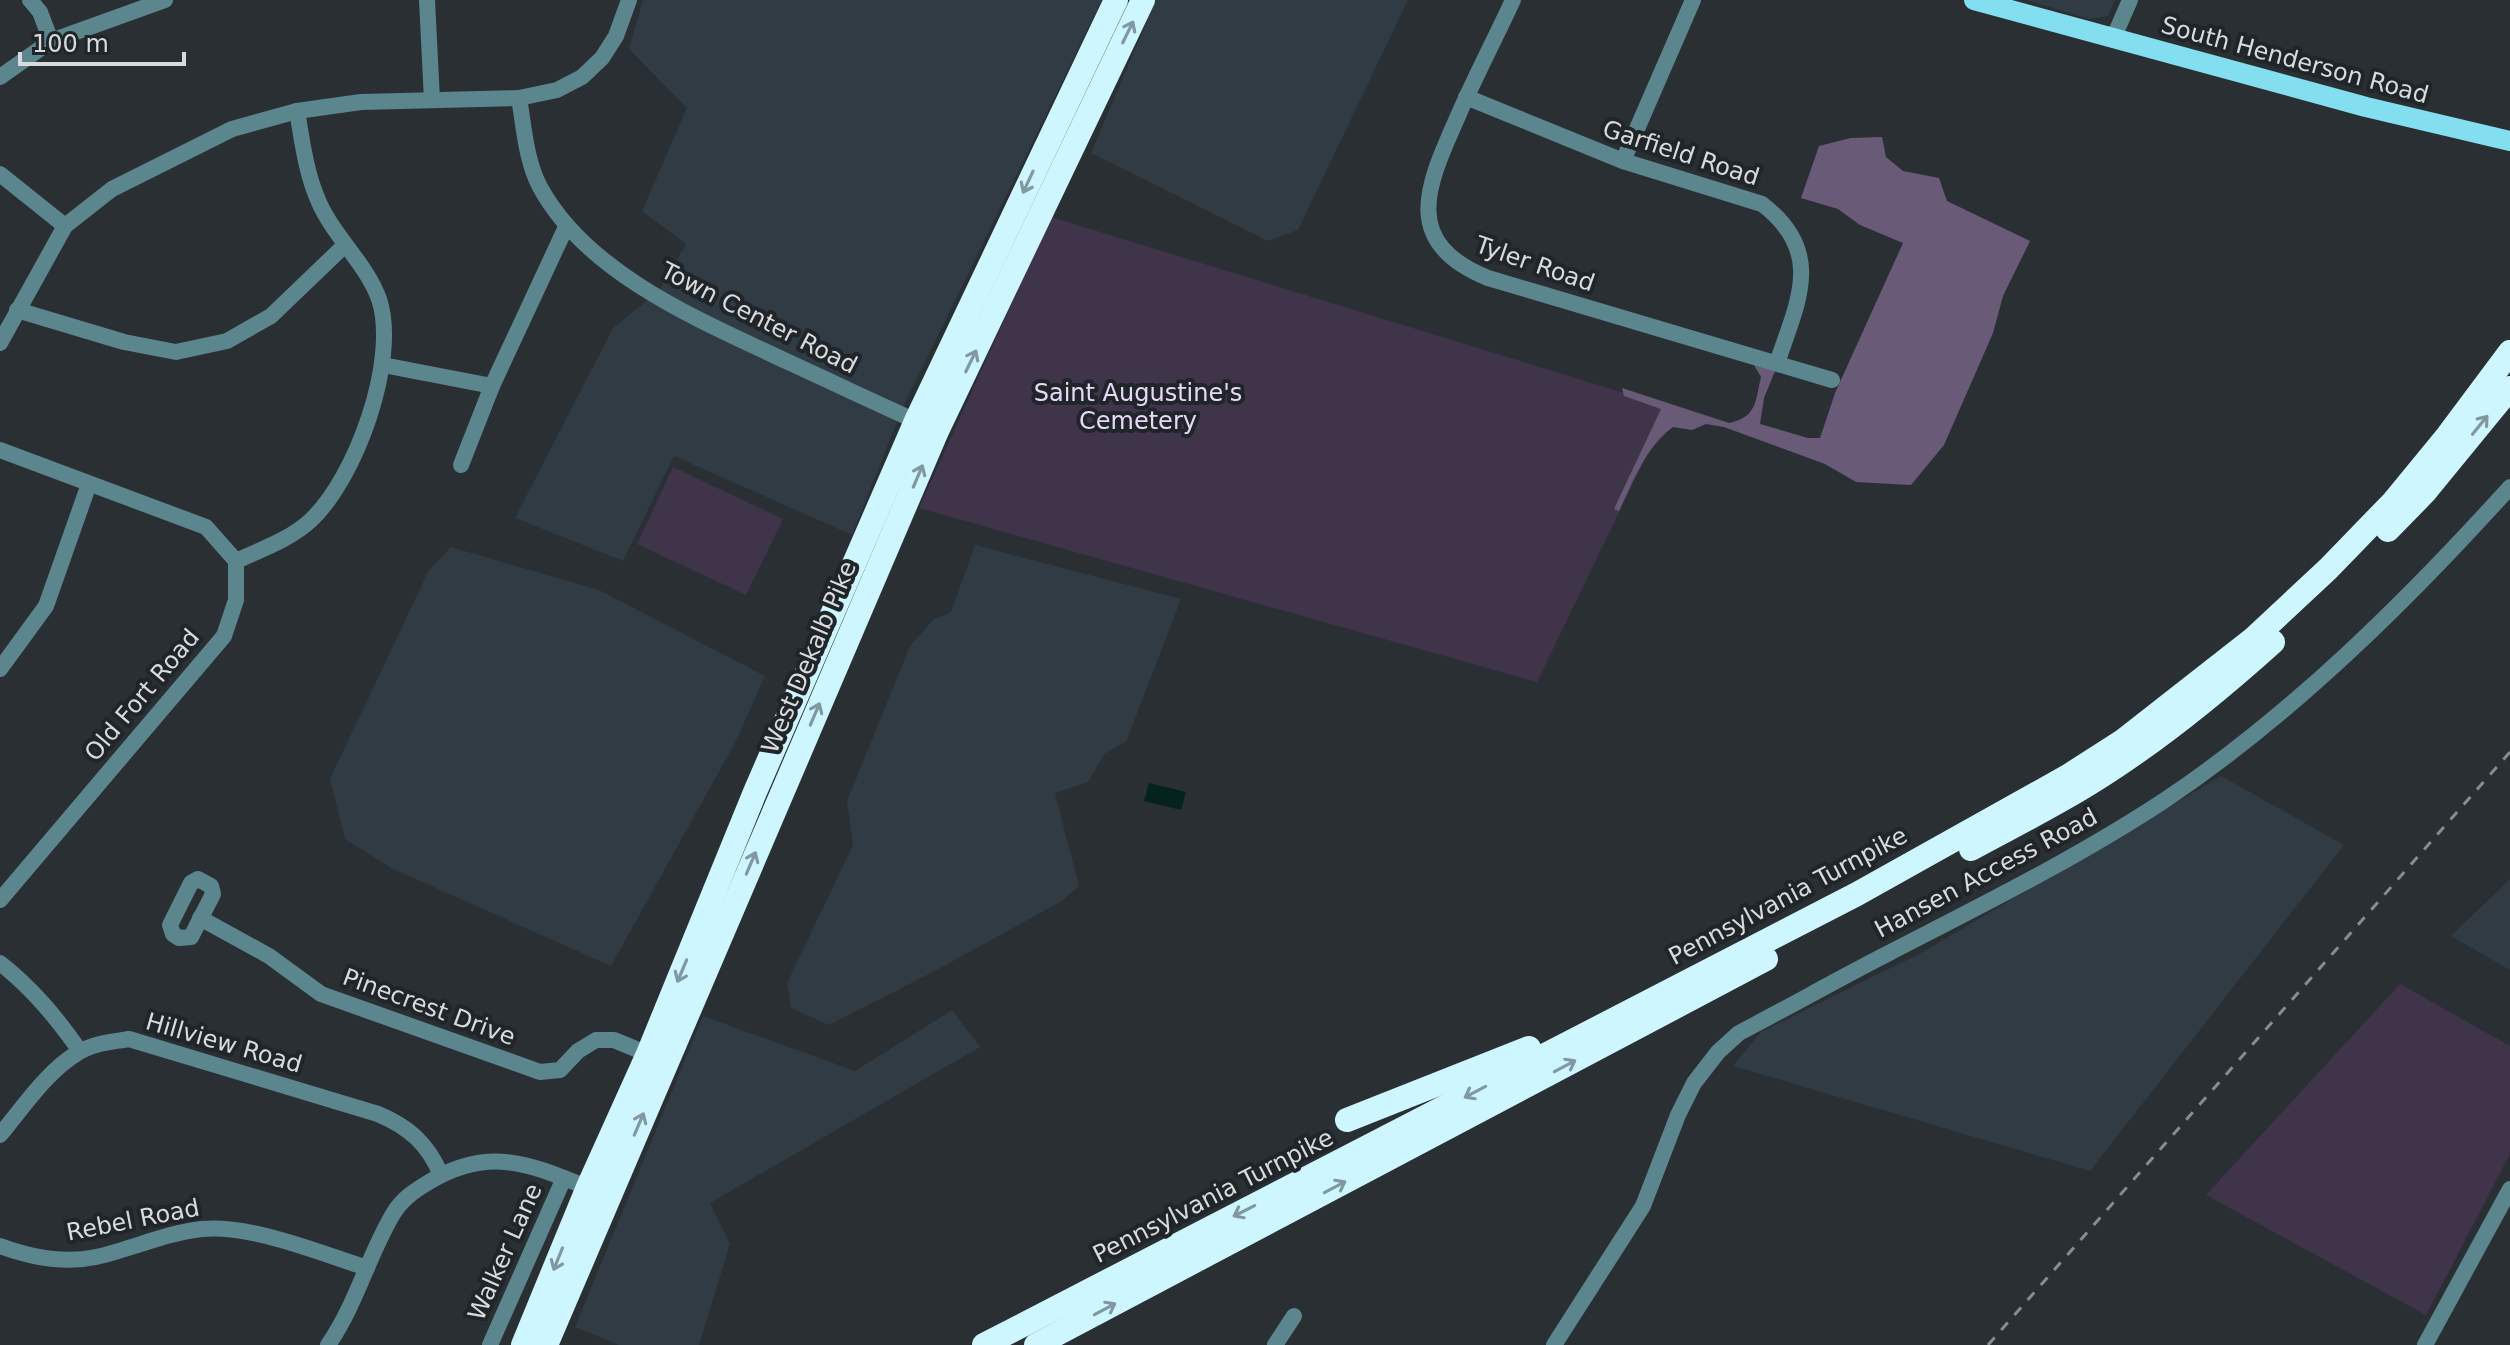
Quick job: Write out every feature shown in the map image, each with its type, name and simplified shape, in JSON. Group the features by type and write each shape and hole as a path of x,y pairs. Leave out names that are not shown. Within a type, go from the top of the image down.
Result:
{"highway":[{"name":"West Dekalb Pike","path":"523,1345 598,1192 1062,112 1116,0"},
{"name":"West Dekalb Pike","path":"546,1345 648,1054 758,784 926,426 1054,184 1143,0"},
{"path":"1079,134 1074,114 1095,43"},
{"path":"1054,184 1062,112"},
{"name":"Pennsylvania Turnpike","path":"984,1345 1857,894 2068,776 2124,740 2253,639 2328,569 2393,502 2510,352"},
{"name":"Pennsylvania Turnpike","path":"1036,1345 2061,801 2113,768 2224,686 2350,570 2425,492 2510,388"},
{"path":"1347,1120 1643,1003"}],"main road":[{"name":"South Henderson Road","path":"1974,0 2379,110 2510,141"}],"street":[{"path":"30,0 40,12 51,41"},
{"path":"0,77 51,41 165,0"},
{"path":"427,0 432,100"},
{"path":"0,343 65,226 112,189 232,129 297,111 361,102 519,98 557,90 593,68 616,36 629,0"},
{"name":"Tyler Road","path":"1513,0 1432,176 1427,211 1432,231 1441,247 1455,261 1488,278 1832,380"},
{"path":"1623,161 1693,0"},
{"path":"2113,39 2130,0"},
{"name":"Garfield Road","path":"1466,97 1623,161 1762,204 1790,229 1801,262 1801,285 1777,363"},
{"name":"Town Center Road","path":"519,98 539,185 566,227 611,264 679,310 926,426"},
{"path":"0,450 206,527 236,561 279,542 311,520 334,490 370,416 383,365 384,331 379,299 318,200 297,111"},
{"path":"0,174 65,226"},
{"path":"461,465 492,386 566,227"},
{"path":"17,310 124,342 176,352 227,341 271,316 345,245"},
{"path":"383,365 492,386"},
{"path":"0,669 46,606 89,484"},
{"name":"Hansen Access Road","path":"1554,1345 1643,1206 1678,1115 1694,1083 1718,1052 1739,1033 2088,848 2165,800 2230,753 2376,628 2438,567 2510,487"},
{"name":"Old Fort Road","path":"0,900 224,636 236,600 236,561"},
{"name":"Pinecrest Drive","path":"200,918 269,956 321,994 540,1072 560,1070 578,1051 596,1040 614,1040 648,1054"},
{"path":"0,963 26,984 80,1051"},
{"name":"Hillview Road","path":"0,1135 50,1075 80,1051 129,1039 398,1122 418,1137 433,1157 441,1175"},
{"path":"328,1345 393,1213 409,1194 441,1175 467,1163 501,1160 526,1164 598,1192"},
{"name":"Walker Lane","path":"490,1345 564,1178"},
{"path":"2425,1345 2510,1189"},
{"name":"Rebel Road","path":"0,1246 26,1256 93,1258 170,1235 203,1229 229,1229 367,1268"},
{"path":"1275,1345 1294,1316"}],"shaded area":[{"path":"643,0 1102,0 903,407 852,535 674,456 623,561 515,518 613,328 659,291 686,244 642,211 687,108 629,49"},
{"path":"1156,0 1408,0 1298,230 1268,241 1091,153"},
{"path":"2026,0 2115,0 2108,16 2089,19"},
{"path":"1882,137 1886,157 1903,171 1939,178 1947,201 2030,241 2003,296 1993,333 1944,445 1911,485 1856,482 1825,464 1724,427 1706,424 1692,430 1673,427 1648,455 1619,511 1614,509 1661,409 1624,396 1622,388 1729,423 1745,417 1756,401 1761,377 1754,365 1775,371 1764,398 1760,424 1808,438 1820,438 1835,393 1903,243 1860,225 1838,209 1801,198 1819,146 1851,138"},
{"path":"975,545 1181,599 1126,742 1105,753 1088,782 1055,793 1079,886 1062,901 829,1025 791,1008 787,983 853,845 847,801 910,646 933,620 951,612"},
{"path":"451,547 599,590 765,676 736,741 611,966 393,869 345,839 330,779 429,570"},
{"path":"2221,776 2344,845 2090,1171 1733,1066 1761,1032 1921,953"},
{"path":"1149,783 1186,792 1181,810 1144,801"},
{"path":"2510,879 2510,970 2451,936"},
{"path":"952,1010 980,1047 710,1203 730,1244 699,1345 619,1345 575,1327 703,1016 855,1071"}],"green space":[{"name":"Saint Augustine's Cemetery","path":"1051,217 1670,407 1537,682 919,508"},
{"path":"673,467 783,519 746,595 637,544"},
{"path":"2400,984 2510,1046 2510,1154 2426,1315 2206,1195"}],"railway":[{"path":"1988,1345 2510,752"}]}
